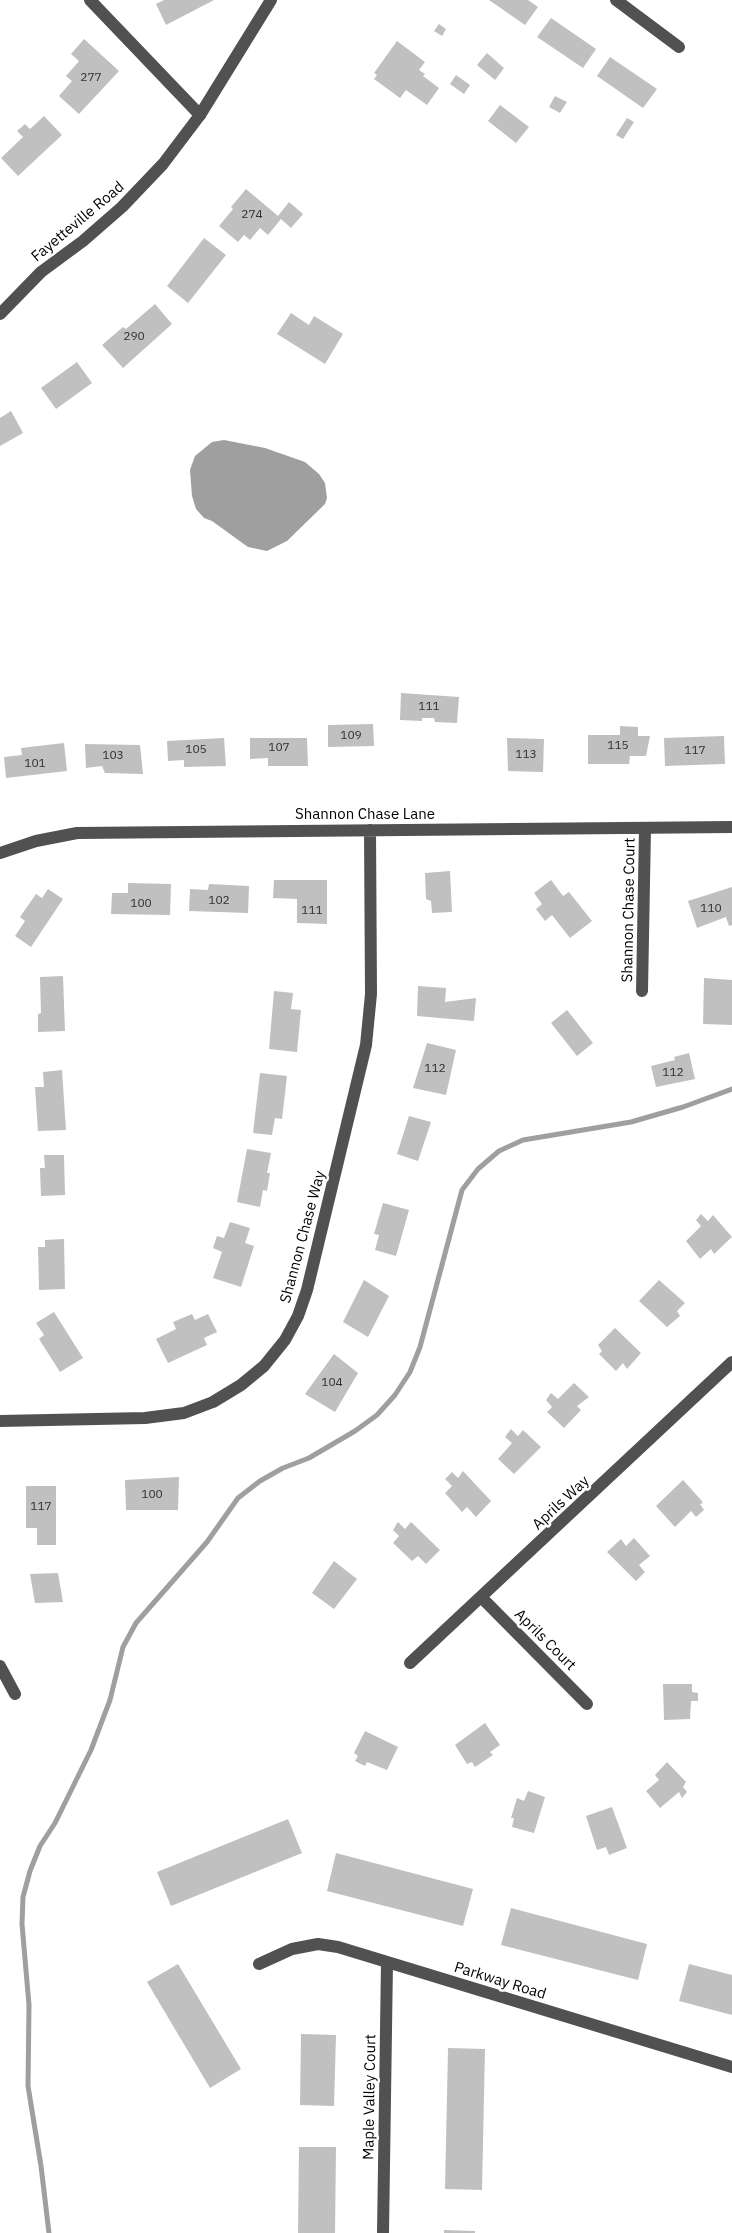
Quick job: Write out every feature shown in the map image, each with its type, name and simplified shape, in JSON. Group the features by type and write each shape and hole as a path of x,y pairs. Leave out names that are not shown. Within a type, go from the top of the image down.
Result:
{"street":[{"path":"90,0 200,115"},
{"name":"Fayetteville Road","path":"0,314 41,272 84,241 122,207 163,164 200,115 271,0"},
{"path":"616,0 678,47"},
{"name":"Shannon Chase Lane","path":"0,853 36,841 77,832 645,829 732,826"},
{"name":"Shannon Chase Court","path":"642,991 645,829"},
{"name":"Shannon Chase Way","path":"0,1421 145,1418 184,1413 213,1402 241,1385 264,1366 285,1340 308,1290 366,1045 371,994 370,830"},
{"name":"Aprils Way","path":"410,1663 732,1362"},
{"name":"Aprils Court","path":"482,1598 587,1704"},
{"path":"0,1666 15,1694"},
{"name":"Parkway Road","path":"259,1964 292,1949 318,1944 338,1947 732,2067"},
{"name":"Maple Valley Court","path":"383,2233 387,1962"}],"shaded area":[{"path":"224,440 265,448 305,462 319,474 325,483 327,498 325,504 287,541 267,551 248,547 212,521 204,518 196,509 192,496 190,470 195,456 212,442"}],"building":[{"path":"164,0 214,0 166,25 156,4"},
{"path":"489,0 528,0 538,7 525,25"},
{"path":"551,18 596,49 583,68 537,37"},
{"path":"439,24 446,29 442,36 434,31"},
{"path":"84,39 119,71 79,114 59,96 72,81 66,76 79,61 71,54"},
{"path":"397,41 425,62 419,70 439,88 427,105 406,90 400,98 374,79 377,75 374,73"},
{"path":"487,53 504,68 495,80 477,65"},
{"path":"610,57 657,89 643,108 597,76"},
{"path":"456,75 470,85 464,94 450,84"},
{"path":"555,96 567,102 560,113 549,107"},
{"path":"500,105 529,127 516,143 488,121"},
{"path":"44,116 62,135 18,176 1,158 23,137 17,131 25,124 30,129"},
{"path":"627,118 634,122 623,139 616,135"},
{"path":"246,189 278,216 289,202 303,214 291,228 281,219 268,235 260,228 250,240 244,235 238,242 219,226"},
{"path":"204,238 226,255 188,303 167,286"},
{"path":"155,304 172,324 123,368 102,345 123,327 126,329"},
{"path":"291,313 309,325 314,316 343,334 325,364 277,334"},
{"path":"77,362 92,383 56,409 41,388"},
{"path":"11,411 23,433 0,446 0,418"},
{"path":"401,693 459,697 457,723 435,722 434,718 422,718 422,721 400,720"},
{"path":"373,724 374,746 328,747 328,725"},
{"path":"620,726 638,727 638,736 650,736 646,756 630,756 629,764 588,764 588,735 620,735"},
{"path":"724,736 725,764 665,766 664,738"},
{"path":"224,738 226,766 184,767 184,760 168,761 167,741"},
{"path":"250,738 307,738 308,766 268,766 268,758 250,759"},
{"path":"507,738 544,739 543,772 508,771"},
{"path":"64,743 67,771 6,778 4,757 22,755 21,748"},
{"path":"85,744 140,745 143,774 105,773 102,766 86,768"},
{"path":"450,871 452,912 432,913 431,901 426,899 425,873"},
{"path":"274,880 327,880 327,924 297,923 297,899 273,898"},
{"path":"551,880 563,896 569,892 592,921 570,938 552,915 545,921 536,909 542,904 534,893"},
{"path":"128,883 171,884 170,915 111,914 112,893 128,893"},
{"path":"209,884 249,886 248,913 189,911 190,889 208,890"},
{"path":"732,887 732,925 729,926 726,917 697,928 688,901"},
{"path":"48,889 63,899 31,947 15,936 25,921 20,917 36,894 42,898"},
{"path":"63,976 65,1031 38,1032 38,1014 41,1013 40,977"},
{"path":"704,978 732,980 732,1025 703,1024"},
{"path":"418,986 446,988 445,1002 476,998 474,1021 417,1016"},
{"path":"274,991 293,993 291,1009 301,1010 297,1052 269,1049"},
{"path":"567,1010 593,1043 577,1056 551,1023"},
{"path":"427,1043 456,1050 446,1095 413,1088"},
{"path":"689,1053 695,1079 656,1087 651,1066 675,1060 674,1057"},
{"path":"62,1070 66,1130 38,1131 35,1087 44,1087 43,1072"},
{"path":"260,1073 287,1076 282,1119 275,1118 272,1135 253,1133"},
{"path":"409,1116 431,1122 418,1161 397,1154"},
{"path":"247,1149 271,1153 267,1173 270,1173 267,1191 263,1190 260,1207 237,1202"},
{"path":"44,1155 64,1155 65,1195 41,1196 40,1168 45,1168"},
{"path":"383,1203 409,1210 396,1256 375,1250 379,1235 374,1234"},
{"path":"701,1214 708,1221 713,1215 732,1237 714,1254 711,1249 700,1259 686,1241 701,1226 696,1220"},
{"path":"230,1222 250,1228 245,1243 254,1246 241,1287 213,1278 222,1252 213,1248 217,1236 224,1238"},
{"path":"64,1239 65,1289 39,1290 38,1247 45,1247 45,1240"},
{"path":"364,1280 389,1296 368,1337 343,1322"},
{"path":"659,1280 685,1303 677,1311 680,1316 667,1327 639,1301"},
{"path":"54,1312 83,1358 60,1372 39,1339 44,1335 36,1323"},
{"path":"192,1314 195,1320 208,1314 217,1332 204,1338 207,1345 168,1363 156,1339 176,1329 173,1322"},
{"path":"615,1328 641,1353 627,1369 623,1363 616,1371 599,1354 602,1351 598,1345"},
{"path":"334,1354 358,1373 335,1412 305,1394"},
{"path":"574,1383 589,1397 577,1406 581,1410 564,1428 547,1412 552,1407 546,1400 551,1393 558,1399"},
{"path":"511,1429 518,1436 523,1430 541,1447 514,1474 498,1459 512,1443 505,1437"},
{"path":"463,1471 491,1501 476,1517 467,1507 462,1512 445,1493 452,1486 445,1479 452,1472 458,1478"},
{"path":"179,1477 178,1510 126,1510 125,1480"},
{"path":"683,1480 701,1500 703,1503 700,1504 704,1510 696,1517 691,1511 675,1527 656,1506"},
{"path":"26,1486 56,1486 56,1545 37,1545 37,1528 26,1528"},
{"path":"398,1522 405,1529 411,1522 440,1550 426,1564 418,1556 412,1561 393,1543 399,1536 393,1530"},
{"path":"634,1538 650,1556 639,1565 645,1572 636,1581 607,1552 621,1539 626,1546"},
{"path":"334,1561 357,1579 334,1609 312,1593"},
{"path":"58,1573 63,1602 35,1603 30,1574"},
{"path":"663,1684 692,1684 692,1692 698,1693 698,1701 691,1701 690,1719 664,1720"},
{"path":"485,1723 500,1745 490,1752 493,1755 475,1767 472,1762 467,1764 455,1745"},
{"path":"365,1731 398,1747 387,1770 367,1762 365,1766 355,1761 358,1756 354,1753"},
{"path":"667,1762 686,1782 683,1787 687,1792 682,1798 679,1792 660,1808 646,1791 659,1780 655,1775"},
{"path":"528,1791 545,1797 534,1833 512,1827 514,1818 511,1818 517,1798 524,1801"},
{"path":"612,1807 627,1848 609,1855 606,1847 597,1850 586,1816"},
{"path":"288,1819 302,1853 171,1906 157,1872"},
{"path":"336,1853 473,1889 463,1926 327,1891"},
{"path":"511,1908 647,1944 638,1980 501,1945"},
{"path":"178,1964 241,2069 210,2088 147,1982"},
{"path":"689,1964 732,1975 732,2015 679,2001"},
{"path":"301,2034 336,2035 334,2106 300,2105"},
{"path":"448,2048 485,2049 482,2190 445,2189"},
{"path":"299,2147 336,2147 335,2233 298,2233"},
{"path":"444,2230 475,2231 475,2233 444,2233"}],"waterway":[{"path":"49,2233 28,2086 29,2005 22,1924 23,1897 40,1846 55,1823 91,1750 110,1700 123,1647 136,1623 207,1542 238,1498 260,1481 283,1468 309,1458 355,1431 377,1415 395,1395 410,1372 420,1347 462,1190 478,1169 499,1151 523,1140 631,1122 683,1107 732,1089"}]}
